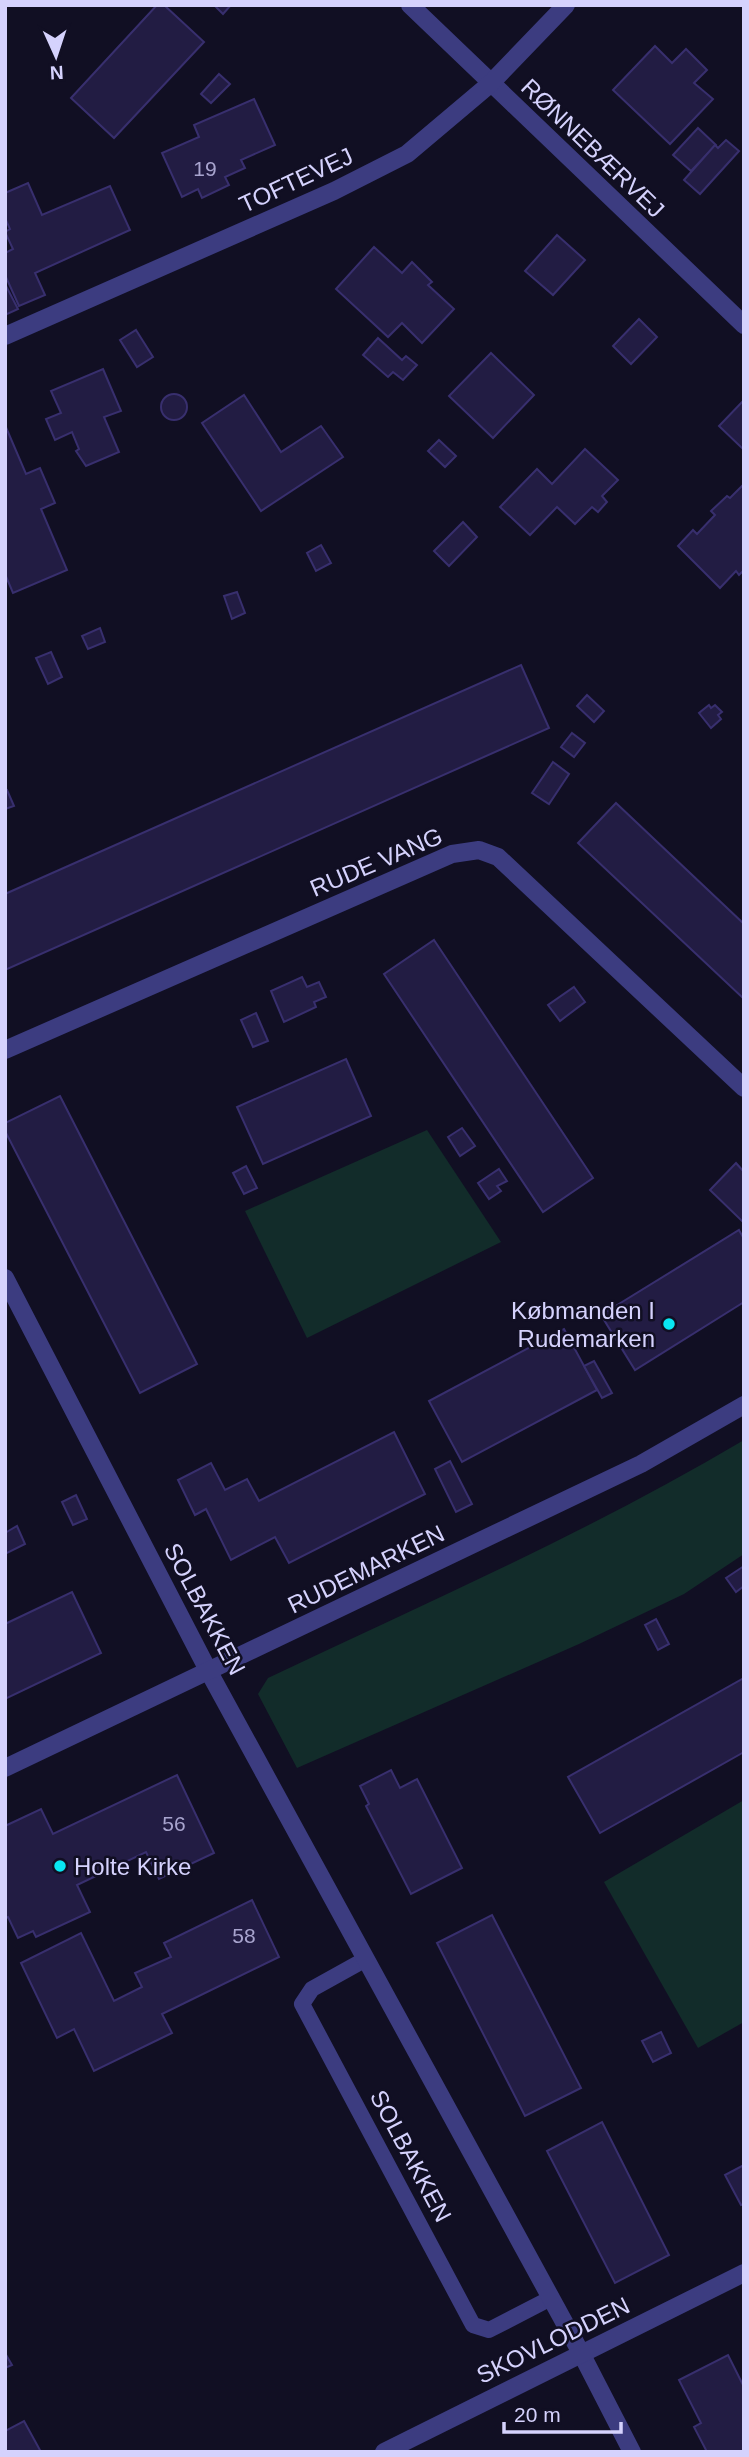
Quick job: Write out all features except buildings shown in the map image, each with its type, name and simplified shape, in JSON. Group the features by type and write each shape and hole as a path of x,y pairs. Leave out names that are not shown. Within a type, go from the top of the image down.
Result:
{"street":[{"name":"RØNNEBÆRVEJ","path":"410,5 744,325"},
{"name":"TOFTEVEJ","path":"5,337 334,191 407,154 490,83 566,5"},
{"name":"RUDE VANG","path":"5,1050 452,854 479,850 498,857 744,1088"},
{"name":"SOLBAKKEN","path":"5,1279 209,1672 581,2353 632,2452"},
{"name":"RUDEMARKEN","path":"5,1768 641,1464 744,1405"},
{"name":"SKOVLODDEN","path":"384,2452 744,2273"}],"lane":[{"name":"SOLBAKKEN","path":"366,1959 312,1989 302,2004 473,2325 489,2330 551,2298"}],"green space":[{"path":"427,1130 501,1242 307,1338 245,1211"},
{"path":"744,1440 744,1554 684,1594 579,1644 297,1768 258,1694 268,1678 628,1505"},
{"path":"744,1800 744,2022 698,2048 604,1882"}],"place":[{"name":"Købmanden I Rudemarken","path":"669,1324"},
{"name":"Holte Kirke","path":"60,1866"}]}
